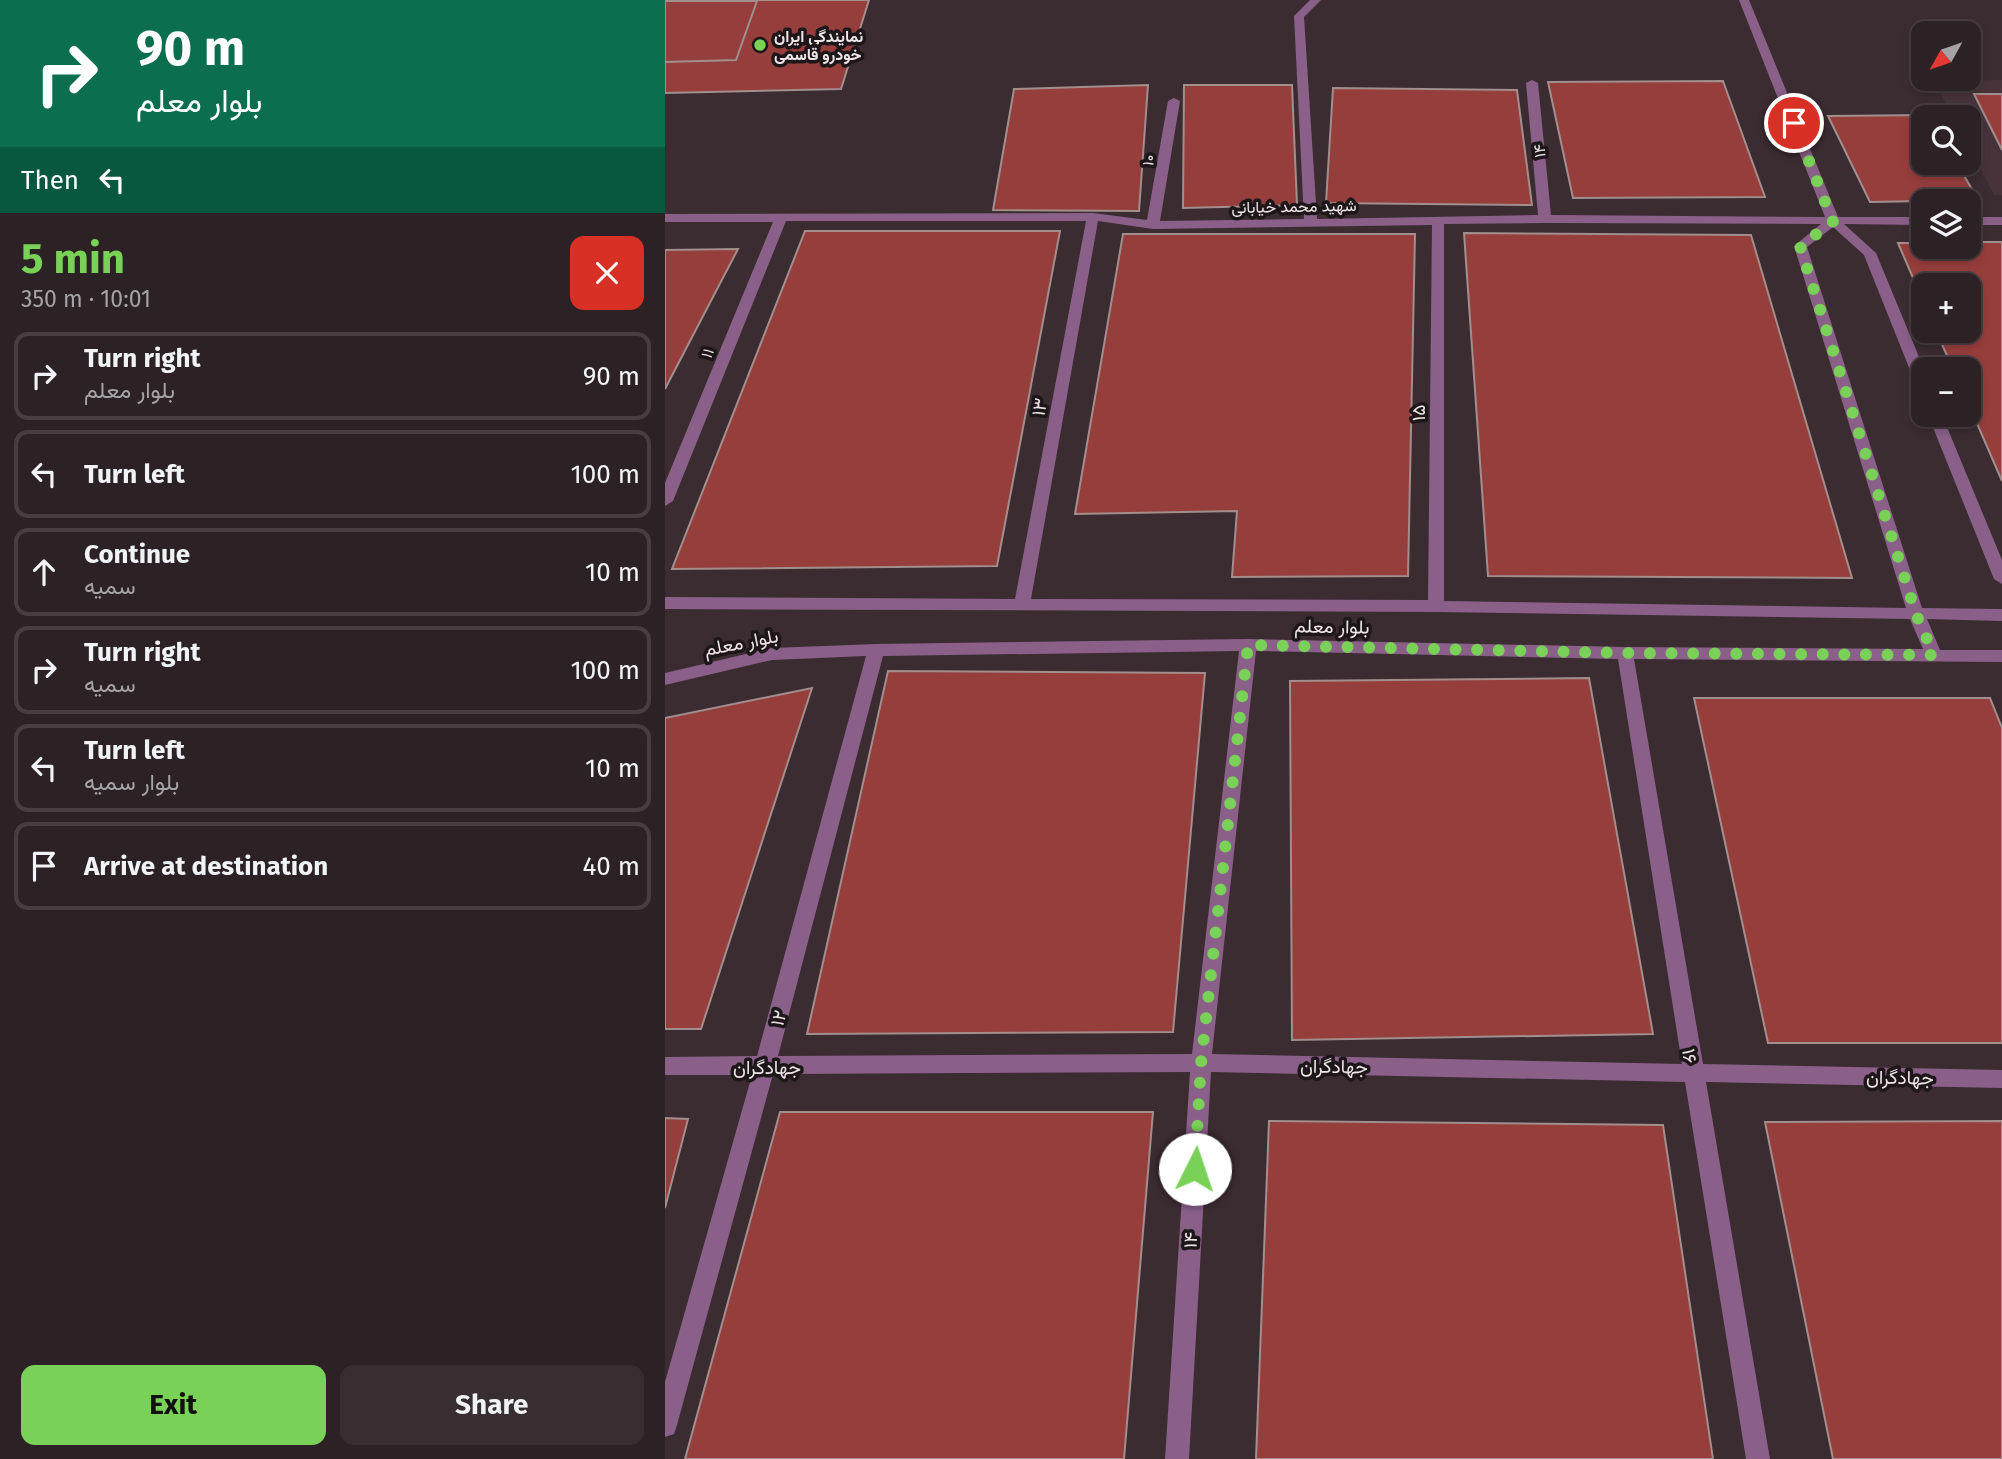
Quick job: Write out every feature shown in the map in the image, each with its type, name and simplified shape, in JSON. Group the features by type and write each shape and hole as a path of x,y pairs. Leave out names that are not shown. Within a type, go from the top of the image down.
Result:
{"street":[{"path":"1311,225 1299,16 1316,0"},
{"path":"1744,0 1833,222 1870,253 1912,357"},
{"name":"۱۴","path":"1532,83 1545,219"},
{"name":"۱۰","path":"1153,225 1174,101"},
{"name":"شهید محمد خیابانی","path":"665,218 1093,217 1153,225 1311,225 1545,219 1911,221"},
{"name":"۱۳","path":"1022,604 1093,217"},
{"name":"۱۱","path":"665,501 781,218"},
{"name":"۱۵","path":"1436,606 1438,220"},
{"path":"1981,221 2002,220"},
{"path":"1833,222 1800,246 1916,614 1934,655"},
{"path":"1940,427 2002,579"},
{"name":"بلوار معلم","path":"665,603 1436,606 2002,615"},
{"name":"۱۴","path":"1177,1459 1201,1063 1248,645"},
{"name":"بلوار معلم","path":"665,679 772,654 876,650 1248,645 1625,653 2002,656"},
{"name":"۱۲","path":"665,1425 765,1067 876,650"},
{"name":"۱۶","path":"1625,653 1758,1459"},
{"name":"جهادگران","path":"665,1066 1201,1063 2002,1079"}],"shaded area":[{"path":"1981,80 2002,80 2002,195 1994,195 1981,170 1981,105 1947,105 1939,91 1981,91"}],"building":[{"name":"نمایندگی ایران خودرو قاسمی","path":"665,0 869,0 841,89 665,93"},
{"path":"665,1 757,1 736,60 665,62"},
{"path":"1723,81 1765,197 1573,198 1548,82"},
{"path":"1148,85 1139,211 993,210 1014,89"},
{"path":"1184,85 1292,85 1297,205 1183,208"},
{"path":"1333,88 1517,90 1532,205 1326,203"},
{"path":"1974,94 2002,94 2002,150 1981,105"},
{"path":"1911,115 1911,175 1964,175 1972,189 1911,189 1911,201 1870,202 1828,116"},
{"path":"805,231 1060,231 997,566 672,569"},
{"path":"1464,233 1751,235 1852,578 1488,576"},
{"path":"1123,234 1415,234 1408,576 1232,577 1237,511 1075,514"},
{"path":"1981,242 2002,242 2002,481 1979,427 1981,427 1981,357 1948,357 1941,343 1981,343 1981,273 1911,273 1898,243 1911,243 1911,259 1981,259"},
{"path":"738,249 665,389 665,250"},
{"path":"888,671 1205,673 1173,1032 807,1034"},
{"path":"1589,678 1653,1034 1292,1040 1290,681"},
{"path":"812,688 701,1029 665,1029 665,718"},
{"path":"1694,698 1990,698 2002,728 2002,1043 1768,1043"},
{"path":"780,1112 1153,1112 1124,1459 685,1459"},
{"path":"665,1118 688,1119 665,1208"},
{"path":"1269,1121 1663,1125 1713,1459 1256,1459"},
{"path":"2002,1121 2002,1459 1833,1459 1765,1122"}],"place":[{"name":"نمایندگی ایران خودرو قاسمی","path":"760,45"}],"route":[{"path":"1195,1169 1201,1063 1248,645 1625,653 1934,655 1916,614 1800,246 1833,222 1794,123"}]}
